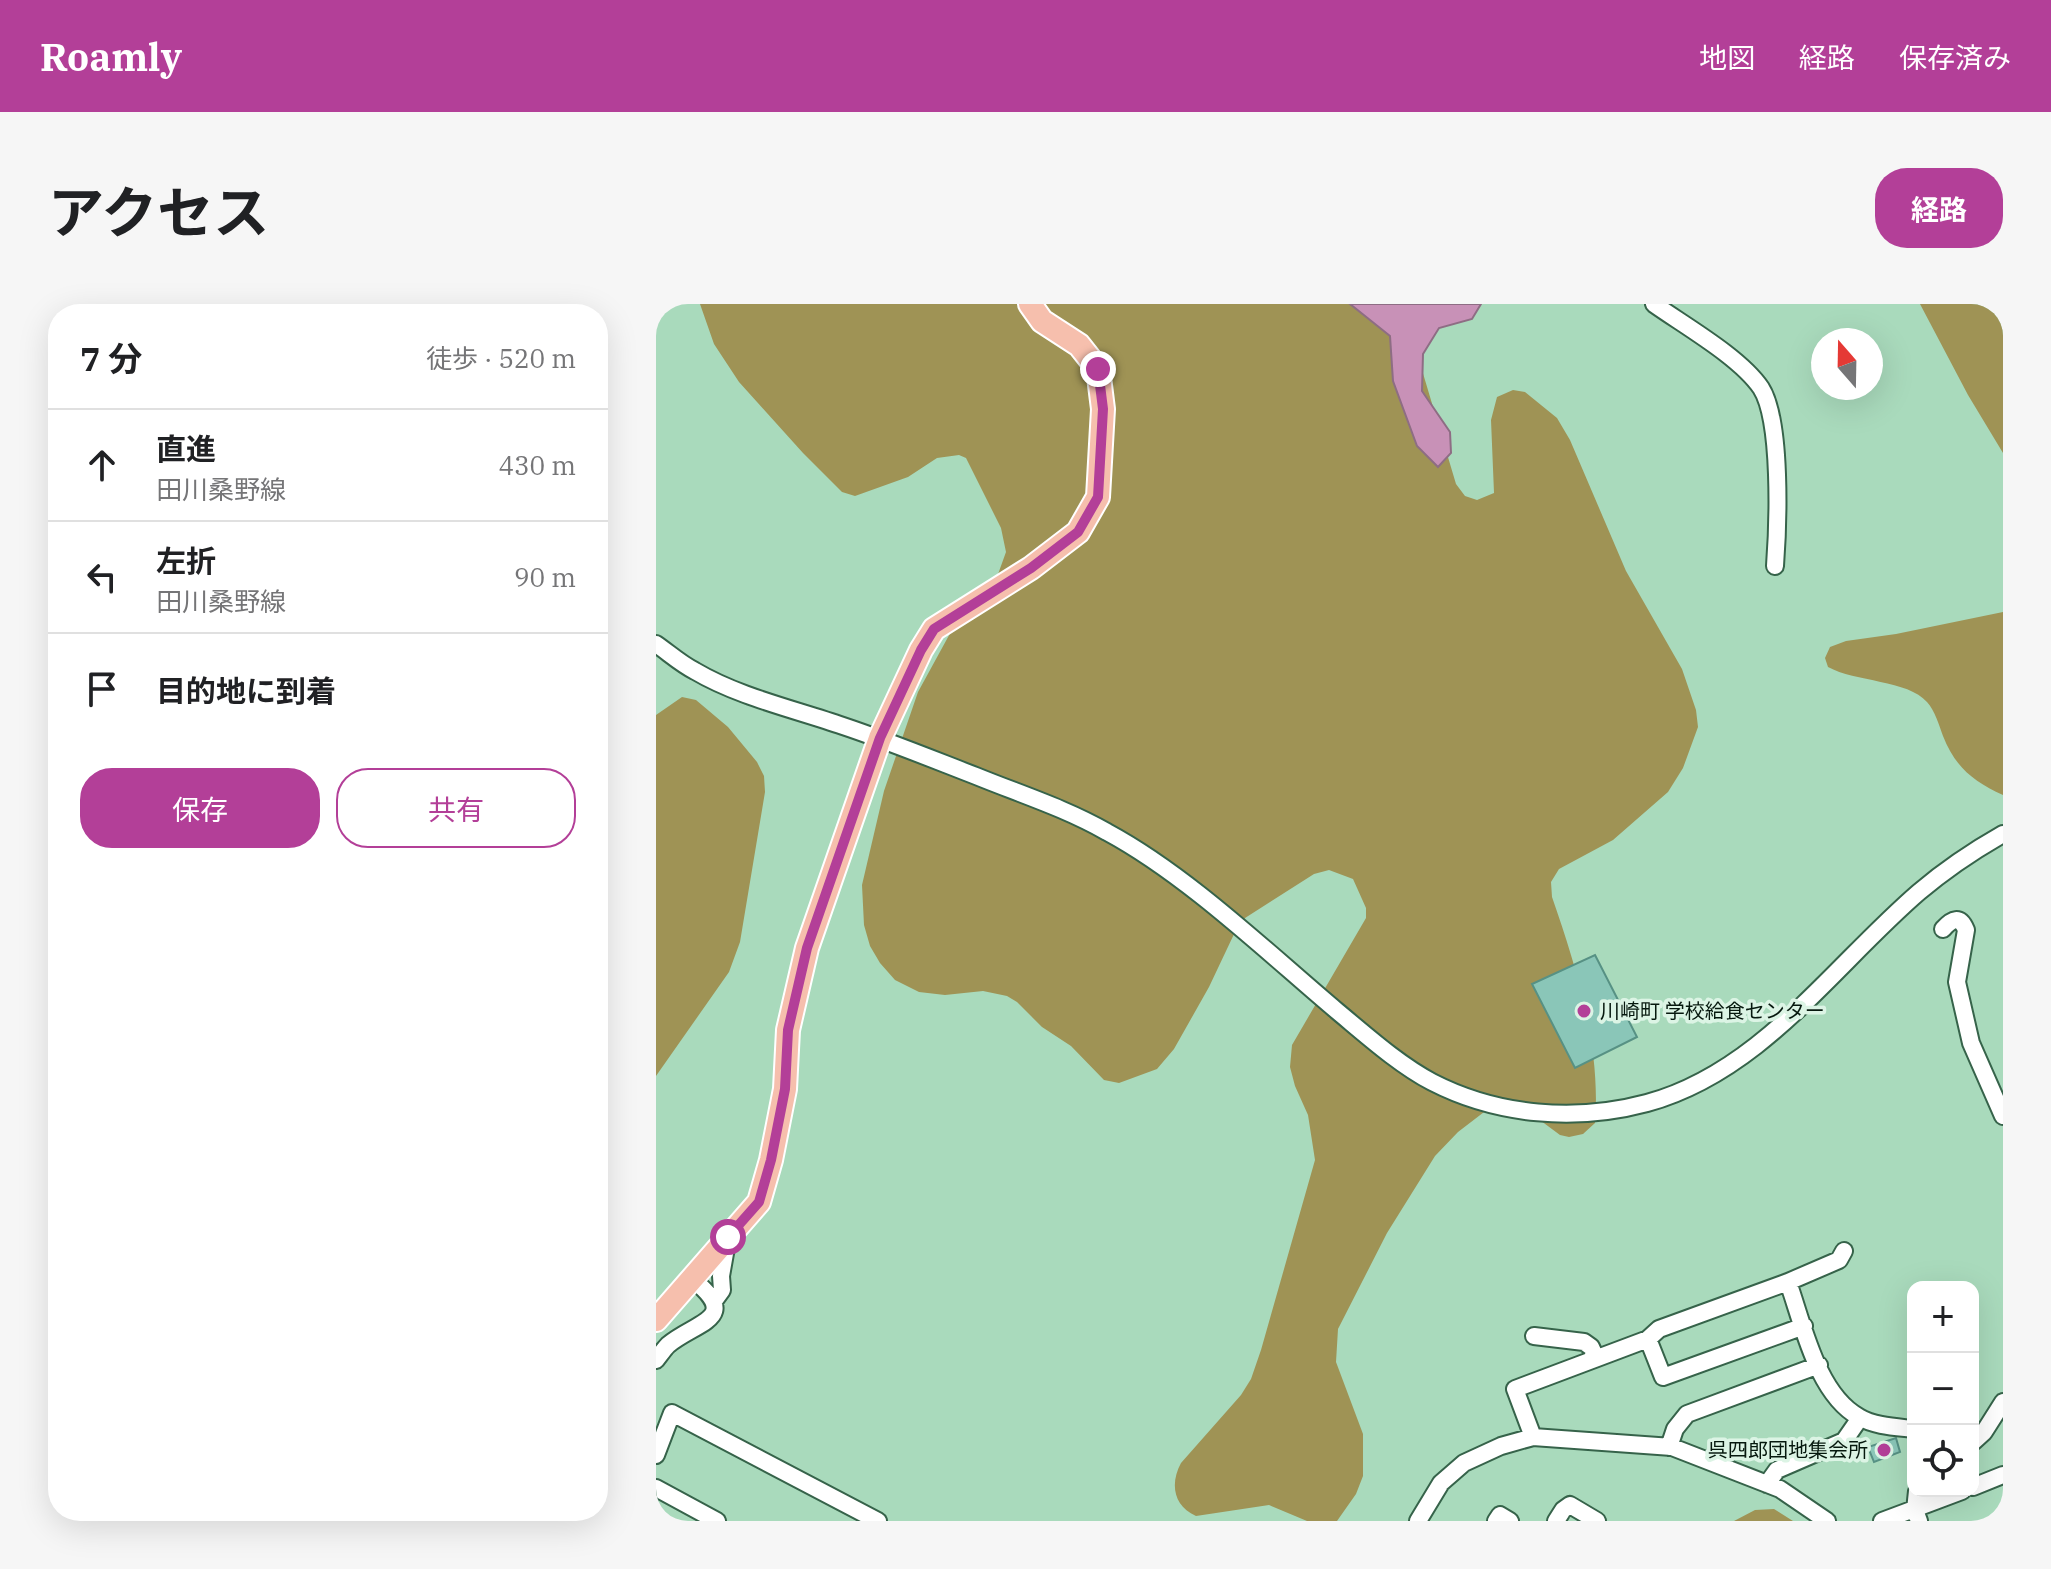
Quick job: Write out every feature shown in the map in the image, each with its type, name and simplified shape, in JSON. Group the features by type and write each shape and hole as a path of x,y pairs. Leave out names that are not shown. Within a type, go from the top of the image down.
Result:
{"main road":[{"path":"656,1320 759,1202 785,1089 788,1030 807,948 880,738 921,650 934,629 1031,568 1078,532 1098,497 1103,409 1098,369 1079,345 1042,321 1030,304"}],"street":[{"path":"1654,304 1739,365 1762,390 1773,425 1777,517 1775,566"},
{"path":"656,644 694,671 726,686 880,738 1041,799 1109,833 1183,883 1370,1038 1431,1081 1474,1098 1545,1115 1593,1114 1646,1103 1690,1089 1724,1069 1780,1025 1919,893 1968,854 2003,834"},
{"path":"1943,929 1958,919 1966,930 1957,982 1971,1043 2003,1116"},
{"path":"714,1301 722,1290 728,1237"},
{"path":"1533,1437 1515,1389 1648,1339 1659,1329 1788,1282 1839,1260 1844,1251"},
{"path":"656,1360 667,1346 706,1323 714,1312 714,1301 709,1292 691,1278"},
{"path":"1788,1282 1826,1385 1840,1403 1860,1418 1907,1428"},
{"path":"1648,1339 1663,1377 1804,1326"},
{"path":"1534,1336 1584,1342 1591,1347 1596,1358"},
{"path":"1669,1447 1675,1429 1687,1414 1819,1365"},
{"path":"1979,1437 2003,1402"},
{"path":"656,1455 672,1413 878,1521"},
{"path":"1767,1484 1777,1470 1844,1441 1860,1418"},
{"path":"1418,1521 1441,1483 1464,1463 1501,1446 1533,1437 1669,1447 1780,1489 1827,1521"},
{"path":"1979,1485 2003,1475"},
{"path":"656,1488 717,1521"},
{"path":"1882,1521 1917,1516 1951,1497"},
{"path":"1556,1521 1570,1505 1597,1521"},
{"path":"1496,1521 1500,1515 1510,1521"}],"shaded area":[{"path":"700,304 1388,304 1422,370 1456,484 1465,496 1477,500 1494,493 1491,420 1497,397 1513,390 1525,392 1557,418 1570,440 1626,571 1682,669 1696,710 1698,727 1683,768 1668,792 1613,840 1559,869 1551,882 1552,897 1578,980 1591,1037 1595,1123 1583,1134 1569,1137 1560,1135 1529,1112 1488,1109 1458,1132 1435,1156 1387,1233 1338,1329 1336,1362 1363,1434 1363,1476 1356,1494 1337,1521 1307,1521 1269,1505 1196,1516 1178,1500 1175,1478 1181,1463 1241,1395 1251,1379 1261,1350 1315,1160 1308,1115 1290,1067 1292,1045 1366,918 1366,908 1353,879 1329,870 1314,874 1245,918 1174,1049 1157,1069 1119,1083 1104,1080 1071,1046 1042,1027 1007,996 983,991 945,995 919,992 895,980 870,946 864,925 862,885 884,791 918,692 959,617 997,577 1006,552 1001,528 966,458 959,455 937,458 908,477 855,496 842,492 739,382 714,344"},
{"path":"1350,304 1481,304 1472,319 1439,328 1423,354 1422,391 1450,432 1451,453 1438,467 1417,446 1393,381 1390,336"},
{"path":"1920,304 2003,304 2003,453 1968,395"},
{"path":"2003,612 2003,795 1974,779 1960,765 1948,747 1932,710 1918,695 1894,685 1839,672 1828,667 1825,658 1830,647 1846,641"},
{"path":"682,697 696,700 728,727 757,762 764,776 765,792 740,942 729,972 656,1076 656,715"},
{"path":"1774,1509 1793,1521 1734,1521 1755,1510"}],"building":[{"name":"川崎町 学校給食センター","path":"1595,955 1637,1037 1575,1068 1532,984"},
{"name":"呉四郎団地集会所","path":"1896,1438 1900,1452 1874,1462 1868,1447"}],"place":[{"name":"川崎町 学校給食センター","path":"1584,1011"},
{"name":"呉四郎団地集会所","path":"1884,1450"}],"route":[{"path":"728,1237 759,1202 785,1089 788,1030 807,948 880,738 934,629 1031,568 1078,532 1098,497 1103,446 1098,369"}]}
